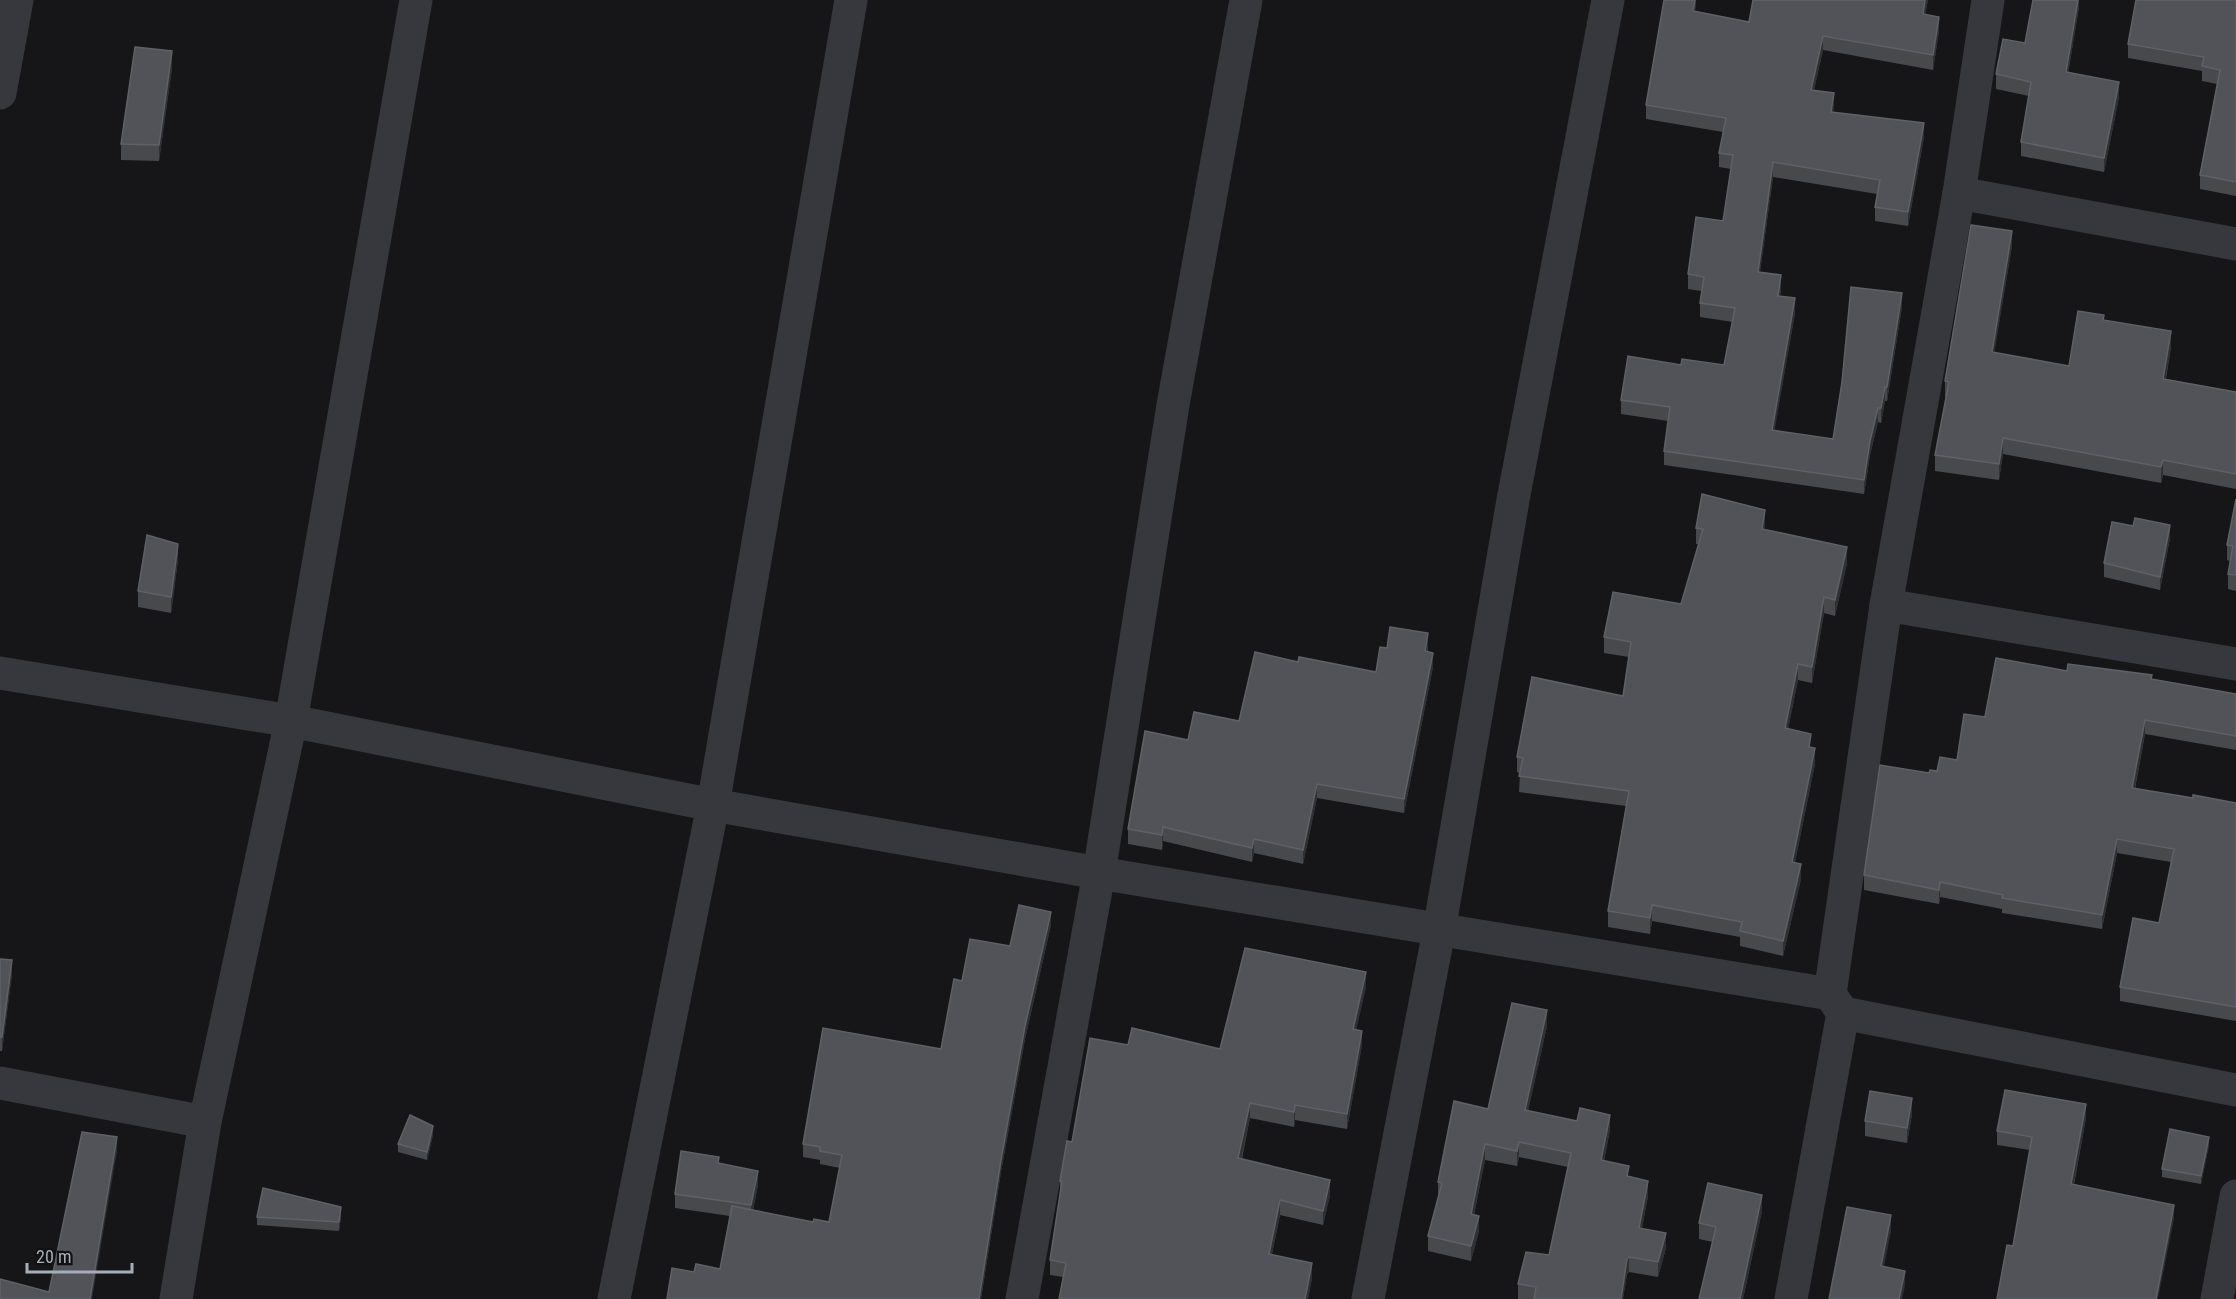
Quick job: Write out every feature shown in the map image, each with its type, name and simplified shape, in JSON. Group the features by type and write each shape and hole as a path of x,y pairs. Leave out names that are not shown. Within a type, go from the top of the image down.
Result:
{"street":[{"path":"0,93 17,0"},
{"path":"176,1299 205,1122 291,722 416,0"},
{"path":"614,1299 713,805 851,0"},
{"path":"1022,1299 1100,873 1173,405 1246,0"},
{"path":"1368,1299 1439,931 1513,500 1608,0"},
{"path":"1791,1299 1836,1004 1886,605 1959,193 1988,0"},
{"path":"1959,193 2236,244"},
{"path":"1886,605 2236,664"},
{"path":"0,673 291,722 713,805 1439,931 1836,1004 2236,1090"},
{"path":"0,1083 205,1122"},
{"path":"2217,1299 2236,1196"}],"building":[{"path":"1664,0 1695,0 1693,11 1749,22 1753,0 1925,0 1923,14 1939,17 1933,55 1823,36 1811,90 1834,93 1831,112 1924,123 1908,212 1875,207 1880,180 1773,162 1758,272 1781,275 1778,296 1795,298 1772,430 1833,439 1842,382 1851,287 1902,293 1887,387 1885,387 1881,408 1878,408 1864,480 1664,451 1670,407 1621,400 1628,356 1681,365 1682,359 1724,365 1735,308 1700,303 1704,277 1688,274 1696,217 1723,221 1733,155 1719,153 1726,118 1646,105"},
{"path":"2033,0 2078,0 2066,72 2119,82 2104,158 2021,142 2031,82 1996,74 2003,39 2025,43"},
{"path":"2136,0 2236,0 2236,182 2200,175 2220,70 2202,66 2204,57 2128,44"},
{"path":"135,47 172,51 159,145 121,144"},
{"path":"1971,225 2012,231 1992,352 2069,366 2078,311 2104,315 2103,320 2171,331 2163,379 2236,392 2236,474 2163,460 2161,467 2003,438 1999,464 1935,455 1949,382 1945,381"},
{"path":"1702,494 1765,510 1762,529 1847,547 1835,600 1824,597 1812,667 1798,664 1785,728 1811,734 1809,747 1815,748 1792,862 1801,864 1783,941 1740,931 1742,922 1652,905 1650,918 1608,911 1629,791 1519,776 1523,758 1517,757 1532,677 1623,696 1631,642 1604,637 1613,592 1681,604 1703,529 1696,528"},
{"path":"2236,499 2236,575 2228,574 2233,546 2227,545"},
{"path":"2135,518 2170,525 2160,577 2104,563 2112,522 2133,526"},
{"path":"147,535 178,544 171,597 138,591"},
{"path":"1390,627 1428,633 1425,651 1433,653 1404,799 1317,784 1303,850 1254,839 1252,848 1163,827 1162,835 1128,829 1145,731 1188,740 1194,712 1239,721 1255,652 1298,662 1299,657 1376,672 1380,647 1387,648"},
{"path":"1996,658 2067,671 2068,664 2152,675 2151,679 2236,694 2236,736 2145,720 2132,788 2236,803 2236,1007 2120,987 2133,918 2159,923 2174,849 2117,839 2102,915 2002,898 2003,895 1940,882 1939,890 1864,875 1880,765 1929,773 1930,770 1937,771 1940,757 1957,760 1964,714 1985,717"},
{"path":"1019,905 1051,912 1025,1026 979,1299 667,1299 672,1268 694,1272 696,1264 720,1269 732,1206 813,1222 814,1219 829,1222 842,1155 820,1151 820,1147 803,1144 823,1028 941,1049 954,979 962,981 970,939 1010,946"},
{"path":"1245,948 1366,972 1353,1029 1362,1031 1347,1114 1295,1105 1294,1112 1250,1103 1238,1158 1330,1180 1323,1211 1280,1200 1269,1254 1312,1263 1305,1299 1059,1299 1066,1263 1050,1260 1067,1141 1072,1142 1090,1038 1128,1045 1132,1028 1220,1049"},
{"path":"0,959 12,960 2,1037 0,1037"},
{"path":"1512,1003 1547,1010 1525,1110 1577,1121 1580,1108 1610,1115 1601,1160 1629,1166 1627,1176 1648,1181 1639,1228 1666,1233 1658,1262 1629,1257 1627,1259 1621,1299 1534,1299 1536,1287 1518,1284 1526,1252 1549,1255 1571,1153 1519,1142 1517,1151 1485,1144 1471,1214 1479,1216 1471,1246 1428,1236 1442,1183 1438,1182 1454,1101 1488,1109"},
{"path":"2005,1090 2086,1104 2071,1184 2174,1205 2156,1299 1997,1299 2007,1245 2013,1246 2032,1137 1997,1131"},
{"path":"1870,1091 1912,1098 1907,1128 1865,1121"},
{"path":"410,1115 433,1126 427,1152 398,1144"},
{"path":"2170,1129 2209,1137 2201,1176 2162,1169"},
{"path":"82,1132 117,1137 90,1299 0,1299 0,1279 49,1292"},
{"path":"681,1151 719,1157 718,1163 758,1171 751,1205 675,1194"},
{"path":"1708,1183 1762,1195 1740,1299 1699,1299 1716,1227 1699,1223"},
{"path":"263,1188 341,1207 339,1222 257,1217"},
{"path":"1847,1207 1891,1215 1881,1266 1905,1271 1899,1299 1829,1299"}]}
